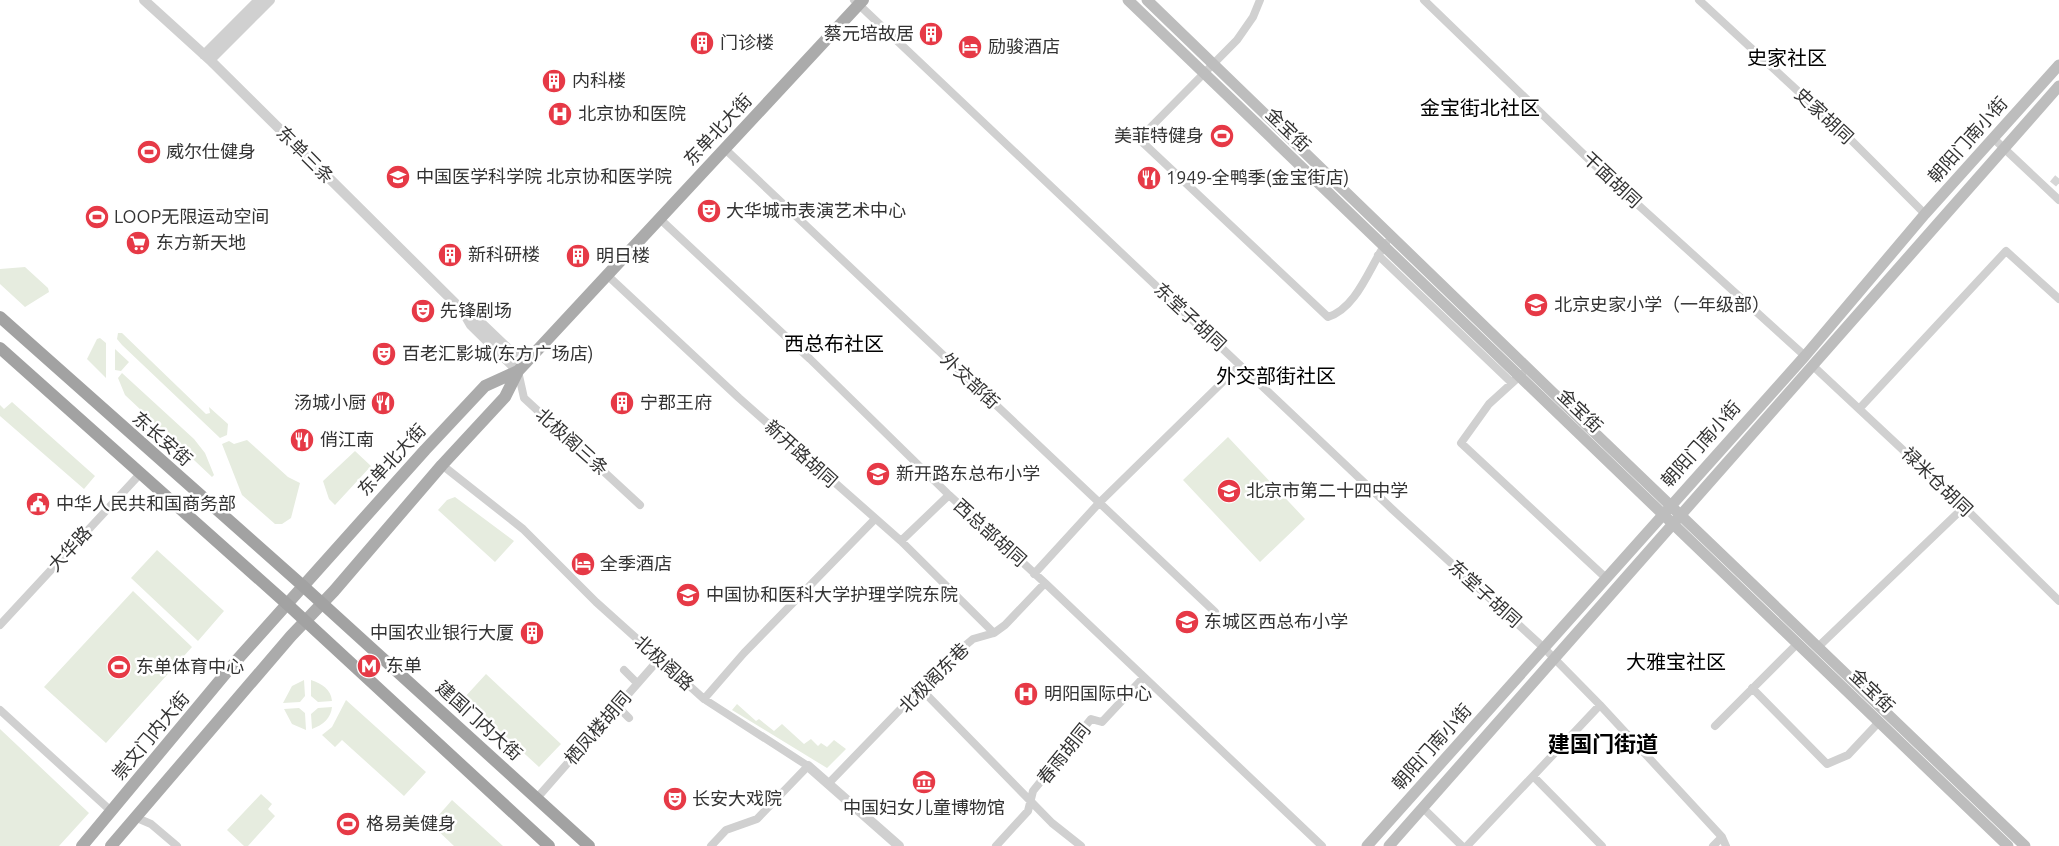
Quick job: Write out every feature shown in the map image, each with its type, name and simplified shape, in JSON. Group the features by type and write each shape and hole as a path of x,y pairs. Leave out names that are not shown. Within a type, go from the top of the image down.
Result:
{"highway":[{"name":"东长安街","path":"0,317 322,604"},
{"path":"0,348 306,621 549,846"},
{"name":"建国门内大街","path":"322,604 588,846"}],"main road":[{"name":"金宝街","path":"1128,0 1384,246 1529,368 1797,644 2008,846"},
{"name":"金宝街","path":"1147,0 1213,64 1384,246 1515,380 1666,510"},
{"name":"东单北大街","path":"306,621 442,465 505,397 521,368 660,219 858,1"},
{"name":"朝阳门南小街","path":"1389,846 1676,520 1925,214 2059,65"},
{"name":"朝阳门南小街","path":"1367,846 1666,510 1808,360 2059,86"},
{"name":"东单北大街","path":"287,604 485,386 521,368"},
{"name":"金宝街","path":"1676,520 1818,646 2025,846"},
{"name":"崇文门内大街","path":"82,846 287,604"},
{"path":"111,846 137,818 164,782 306,621"}],"street":[{"name":"东单三条","path":"144,0 207,58 464,312 471,325 521,368"},
{"path":"207,58 259,0"},
{"path":"207,58 270,0"},
{"path":"1260,0 1246,28 1204,74 1138,139 1328,317 1339,314 1359,289 1384,246"},
{"name":"干面胡同","path":"1424,0 1597,167 1808,360"},
{"name":"史家胡同","path":"1699,0 1851,140 1925,214"},
{"name":"东堂子胡同","path":"858,1 1384,502 1544,648 1600,705 1722,837 1726,846"},
{"path":"1993,138 2050,187 2059,200"},
{"name":"外交部街","path":"725,148 1215,612"},
{"name":"西总部胡同","path":"660,219 810,359 949,495 1045,583 1322,846"},
{"path":"1859,409 2006,251 2059,300"},
{"name":"新开路胡同","path":"607,275 874,520 901,541 994,633"},
{"name":"禄米仓胡同","path":"1808,360 1964,507 2059,601"},
{"path":"1034,574 1099,503 1240,365"},
{"name":"北极阁三条","path":"521,368 524,398 640,505"},
{"path":"1529,368 1489,404 1461,443 1606,578"},
{"name":"北极阁路","path":"442,465 524,529 596,602 704,699 808,766 899,846"},
{"name":"大华路","path":"0,625 140,474"},
{"path":"901,541 949,495"},
{"path":"1818,646 1964,507"},
{"path":"704,699 744,653 874,520"},
{"name":"北极阁东巷","path":"828,784 949,659 974,639 994,633 1005,625 1045,583"},
{"path":"1715,726 1797,644"},
{"name":"栖凤楼胡同","path":"537,798 660,658"},
{"path":"624,670 637,683"},
{"name":"春雨胡同","path":"996,846 1028,811 1033,791 1091,719 1102,722 1144,677"},
{"path":"1752,688 1827,764 1848,755 1879,722"},
{"path":"921,689 937,708 1031,799 1052,823 1082,846"},
{"path":"1467,846 1600,705"},
{"path":"617,706 629,718"},
{"path":"0,710 111,811"},
{"path":"711,846 726,830 757,819 808,766"},
{"path":"1534,776 1602,846"},
{"path":"1423,808 1462,846"},
{"path":"137,818 151,824 177,846"},
{"path":"1713,846 1722,837"}],"shaded area":[{"path":"25,267 48,288 49,292 25,307 0,284 0,269"},
{"path":"118,333 122,333 206,414 210,413 209,407 228,424 227,435 220,438 122,345 117,339"},
{"path":"100,338 106,343 106,378 87,359 97,339"},
{"path":"115,349 129,362 121,371 115,370"},
{"path":"122,373 194,439 205,453 214,475 212,477 125,395 118,378"},
{"path":"12,402 95,476 84,489 0,416 0,405 4,409"},
{"path":"1228,437 1305,519 1260,562 1183,480"},
{"path":"247,440 288,477 300,483 291,518 282,524 275,524 242,495 222,444 229,441 234,444"},
{"path":"355,451 371,466 335,505 329,499 323,481"},
{"path":"455,497 514,541 495,562 438,510 447,500"},
{"path":"157,550 224,611 198,641 131,578"},
{"name":"东单体育中心","path":"133,591 192,647 106,743 44,687"},
{"path":"486,674 561,744 539,767 464,698"},
{"path":"304,680 305,696 300,702 283,703 292,686"},
{"path":"311,680 319,683 330,693 332,701 318,702 311,696"},
{"path":"346,700 426,772 404,796 342,740 335,747 322,735 332,727"},
{"path":"737,704 756,721 759,719 774,731 782,724 804,744 811,739 818,746 821,743 827,747 834,740 846,749 827,768 732,710"},
{"path":"332,707 326,721 312,729 311,714 318,708"},
{"path":"299,708 305,713 306,730 292,724 284,709"},
{"path":"0,729 89,813 59,846 0,846"},
{"path":"261,794 272,804 268,809 275,816 248,846 244,846 227,830"},
{"path":"452,800 503,846 454,846 431,824"}],"tunnel":[{"path":"2053,184 2059,177"}],"place":[{"name":"蔡元培故居","path":"931,34"},
{"name":"门诊楼","path":"702,43"},
{"name":"励骏酒店","path":"970,47"},
{"name":"内科楼","path":"554,81"},
{"name":"北京协和医院","path":"560,114"},
{"name":"美菲特健身","path":"1222,136"},
{"name":"威尔仕健身","path":"149,152"},
{"name":"中国医学科学院 北京协和医学院","path":"398,177"},
{"name":"1949-全鸭季(金宝街店)","path":"1149,178"},
{"name":"大华城市表演艺术中心","path":"709,211"},
{"name":"LOOP无限运动空间","path":"97,217"},
{"name":"东方新天地","path":"138,243"},
{"name":"新科研楼","path":"450,255"},
{"name":"明日楼","path":"578,256"},
{"name":"北京史家小学（一年级部）","path":"1536,305"},
{"name":"先锋剧场","path":"423,311"},
{"name":"百老汇影城(东方广场店)","path":"384,354"},
{"name":"汤城小厨","path":"383,403"},
{"name":"宁郡王府","path":"622,403"},
{"name":"俏江南","path":"302,440"},
{"name":"新开路东总布小学","path":"878,474"},
{"name":"北京市第二十四中学","path":"1229,491"},
{"name":"中华人民共和国商务部","path":"38,504"},
{"name":"全季酒店","path":"583,564"},
{"name":"中国协和医科大学护理学院东院","path":"688,595"},
{"name":"东城区西总布小学","path":"1187,622"},
{"name":"中国农业银行大厦","path":"532,633"},
{"name":"东单","path":"369,666"},
{"name":"东单体育中心","path":"119,667"},
{"name":"明阳国际中心","path":"1026,694"},
{"name":"中国妇女儿童博物馆","path":"924,782"},
{"name":"长安大戏院","path":"675,799"},
{"name":"格易美健身","path":"348,824"}],"district":[{"name":"史家社区","path":"1787,58"},
{"name":"金宝街北社区","path":"1480,108"},
{"name":"西总布社区","path":"834,344"},
{"name":"外交部街社区","path":"1276,376"},
{"name":"大雅宝社区","path":"1676,662"},
{"name":"建国门街道","path":"1603,744"}]}
